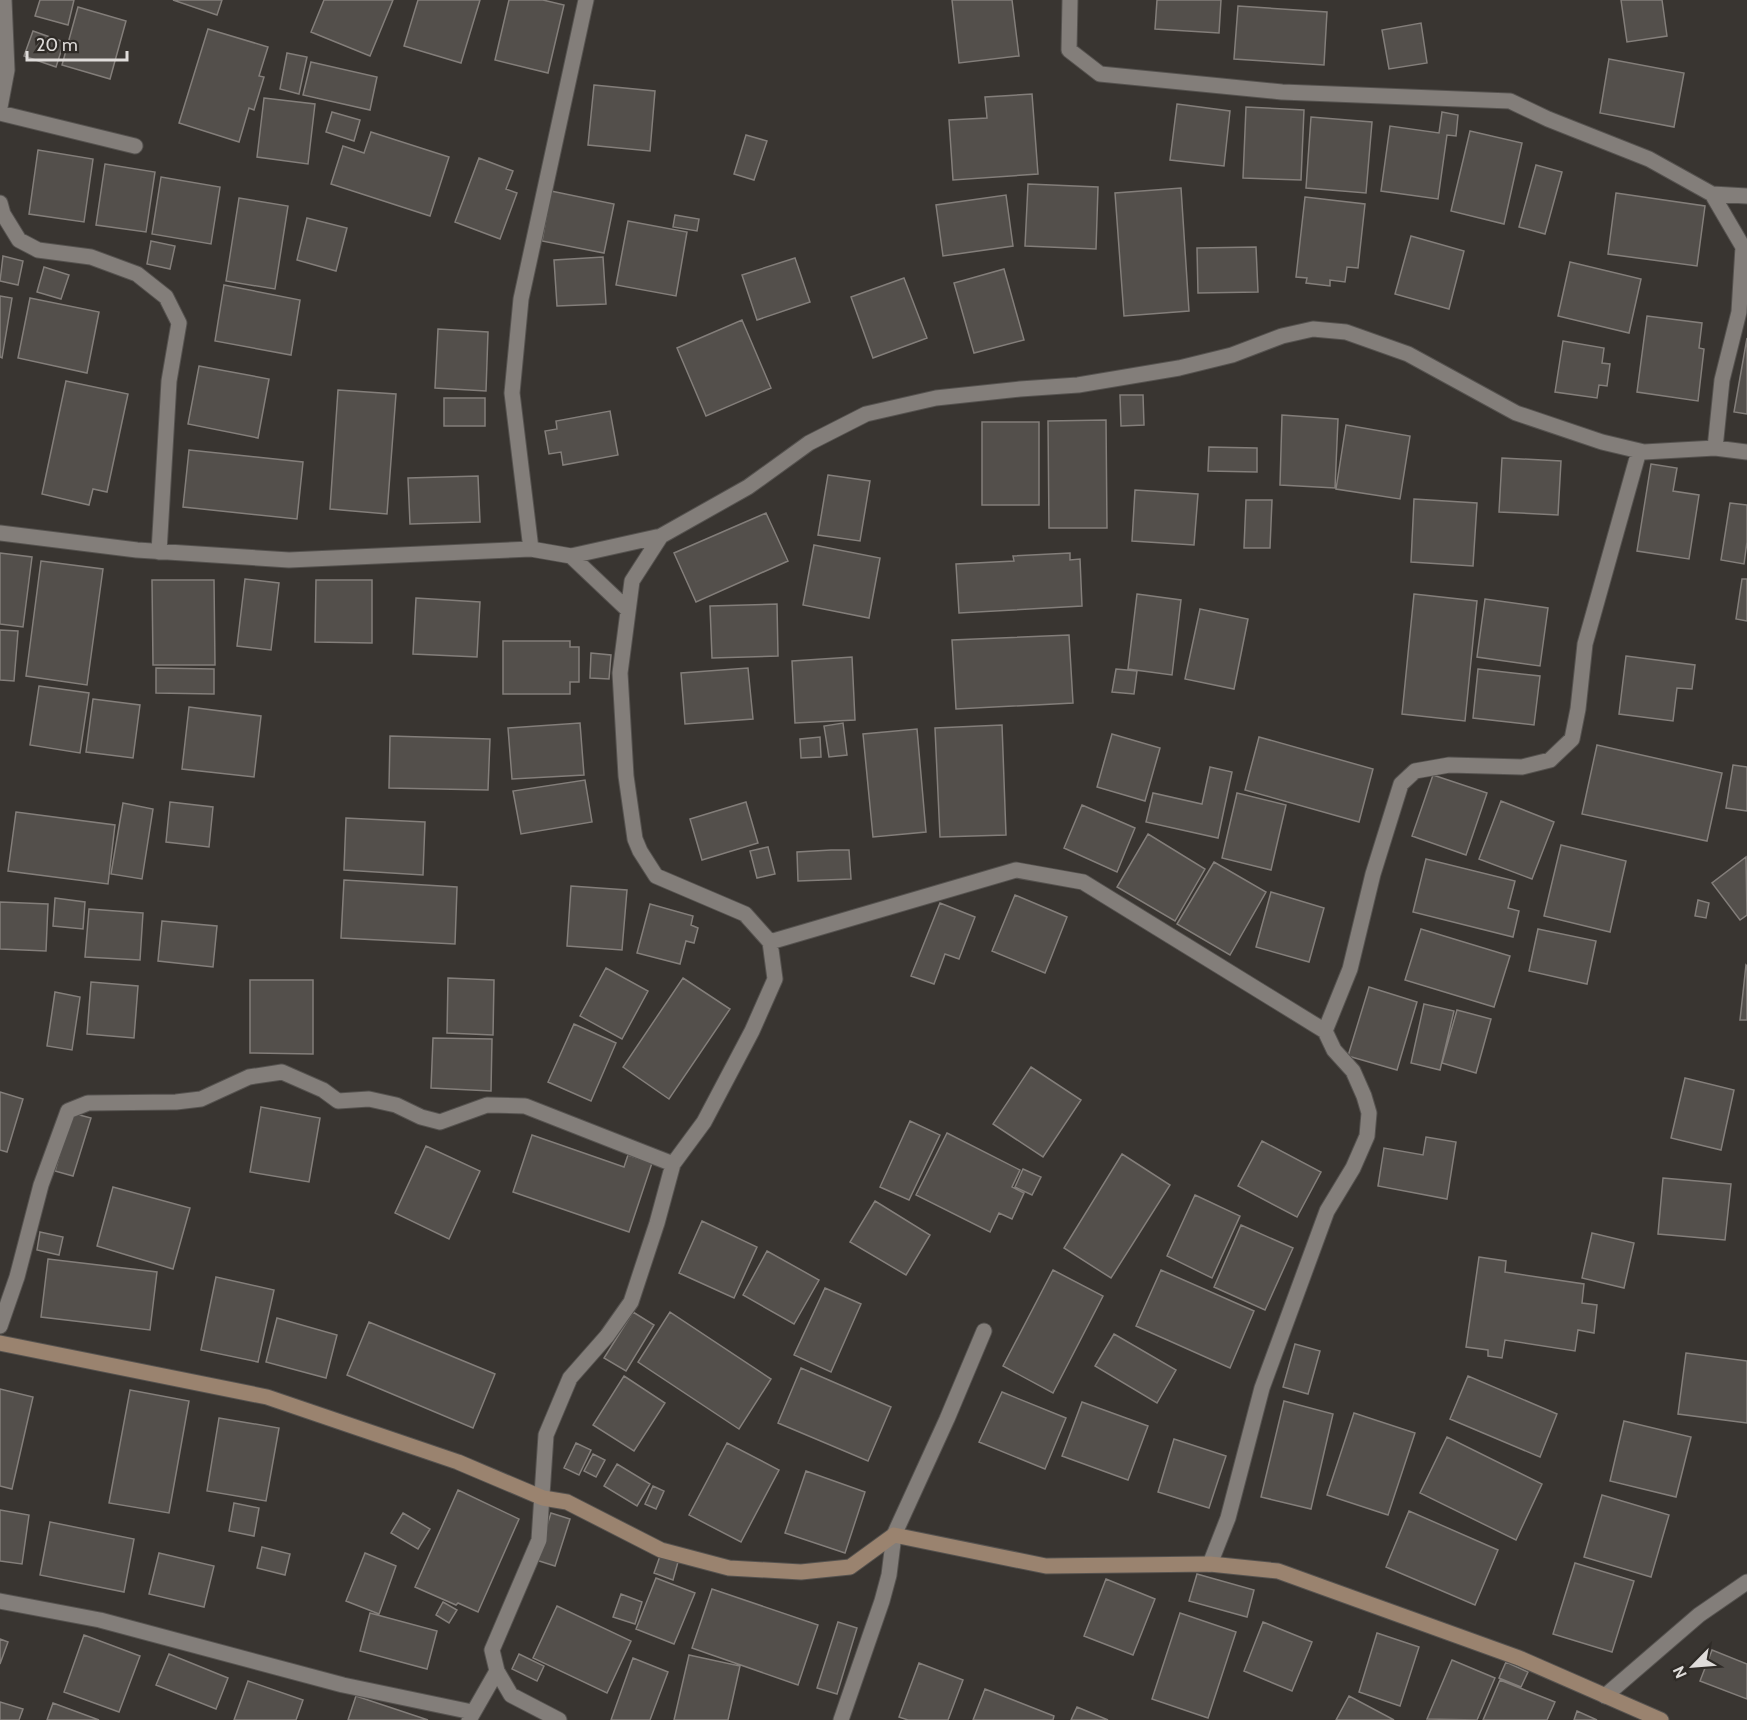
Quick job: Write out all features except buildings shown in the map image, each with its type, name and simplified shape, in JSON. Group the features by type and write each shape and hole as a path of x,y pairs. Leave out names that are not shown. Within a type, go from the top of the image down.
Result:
{"street":[{"path":"0,107 7,70 4,0"},
{"path":"531,549 512,393 520,300 586,0"},
{"path":"1070,0 1069,50 1100,74 1282,92 1510,101 1548,119 1648,159 1712,194 1747,196"},
{"path":"0,113 135,146"},
{"path":"1712,194 1743,247 1739,312 1722,380 1715,448"},
{"path":"0,203 3,214 19,240 38,250 91,257 137,274 166,297 178,323 170,381 159,552"},
{"path":"0,533 159,552 289,560 531,549 571,556 661,536 748,487 809,442 866,414 936,398 1078,385 1179,368 1232,355 1282,336 1313,329 1346,332 1408,354 1516,413 1602,442 1639,451 1715,448 1747,452"},
{"path":"1325,1031 1350,969 1373,874 1401,784 1415,771 1449,765 1522,767 1550,760 1572,739 1578,709 1585,644 1639,451"},
{"path":"559,1720 511,1695 497,1671 492,1650 539,1540 546,1435 570,1378 607,1336 631,1302 657,1223 673,1164 704,1122 752,1031 775,980 770,942 745,914 656,876 635,839 626,776 621,673 632,580 661,536"},
{"path":"571,556 628,610"},
{"path":"770,942 1016,870 1083,882 1325,1031 1334,1050 1353,1071 1364,1096 1369,1113 1367,1136 1353,1168 1327,1210 1262,1388 1228,1518 1210,1564"},
{"path":"0,1326 17,1277 40,1185 57,1138 68,1111 88,1103 176,1102 201,1099 249,1077 282,1072 323,1090 338,1101 369,1099 440,1122 487,1105 525,1106 673,1164"},
{"path":"841,1720 882,1601 889,1575 894,1535 984,1331"},
{"path":"0,1343 267,1397 458,1462 543,1498 567,1502 661,1550 729,1568 801,1572 850,1567 894,1535 1046,1566 1210,1564 1278,1571 1519,1658 1661,1720"},
{"path":"1605,1696 1699,1615 1747,1582"},
{"path":"0,1601 100,1620 343,1685 471,1716 497,1671"}]}
